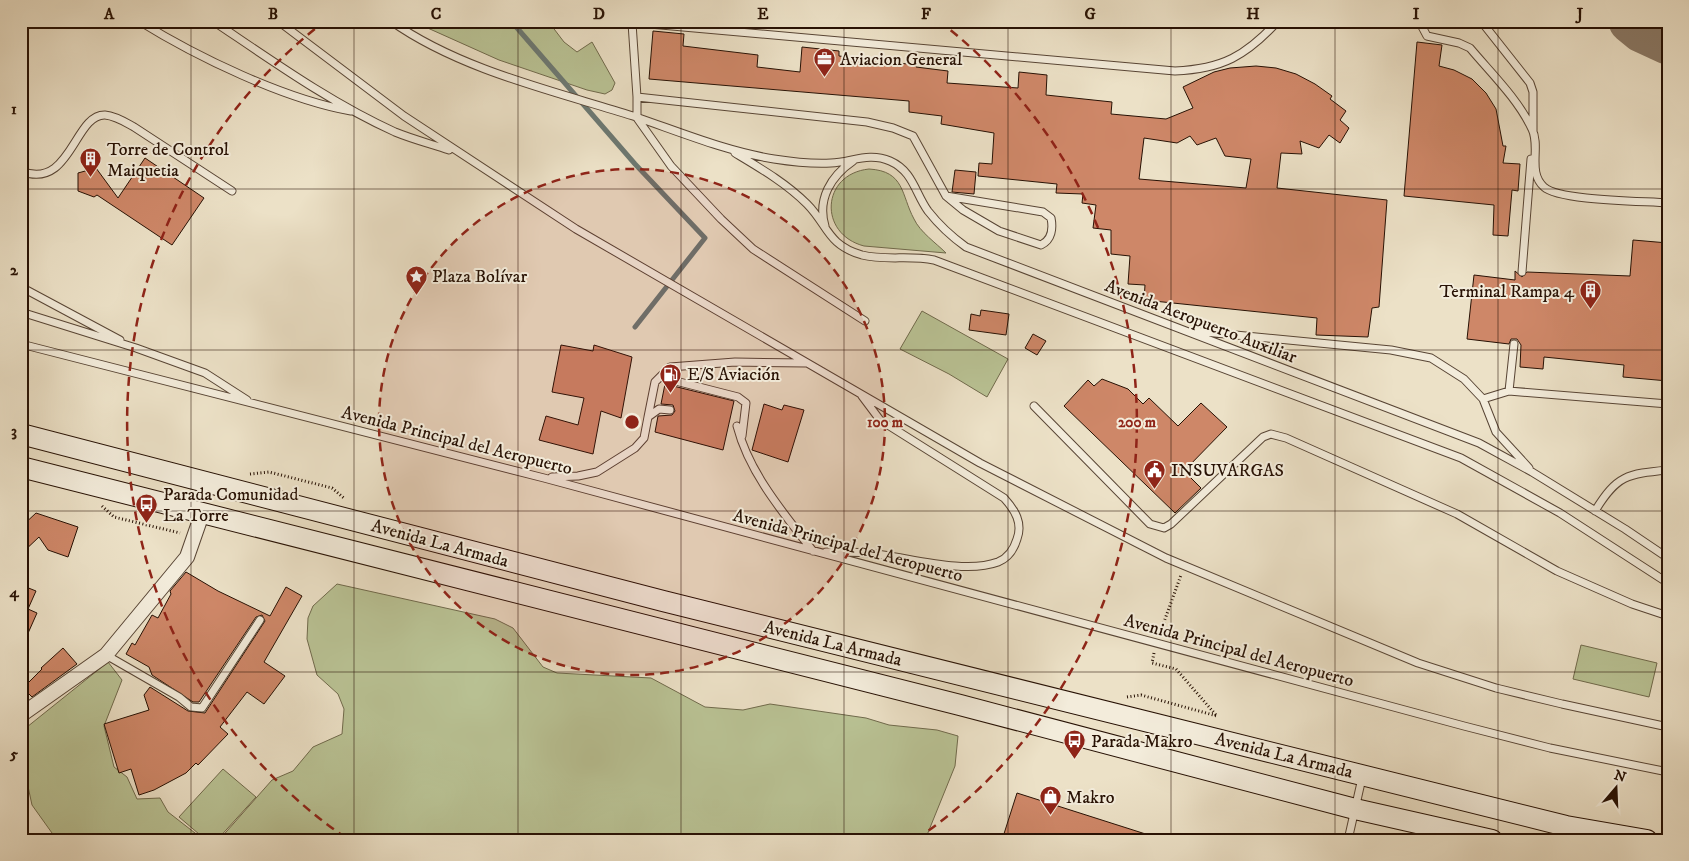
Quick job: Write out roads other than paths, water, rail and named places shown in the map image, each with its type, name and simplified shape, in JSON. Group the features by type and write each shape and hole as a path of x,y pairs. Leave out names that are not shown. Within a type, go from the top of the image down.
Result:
{"main road":[{"name":"Avenida La Armada","path":"21,434 664,601 1566,826 1647,840"},
{"name":"Avenida La Armada","path":"21,467 960,705 1355,809 1492,840"}],"street":[{"path":"21,715 106,655 187,556 202,514"}],"lane":[{"path":"139,21 162,36 318,105 356,112"},
{"path":"213,21 293,74 356,112 396,132 459,153"},
{"path":"278,21 352,79 459,153 576,229 980,463 1166,558 1335,631 1418,663 1496,688 1668,727"},
{"name":"Avenida Aeropuerto Auxiliar","path":"391,21 436,48 517,80 638,118 730,150 804,163 840,162 859,157 882,158 900,167 910,176 927,209 966,248 1479,443 1532,472 1668,558"},
{"path":"616,21 1175,71 1198,70 1233,60 1261,38 1278,21"},
{"path":"1419,21 1427,36 1459,43 1470,48 1520,110 1533,131 1522,272"},
{"path":"1482,21 1530,83 1533,92 1535,170 1545,188 1555,193 1574,197 1668,203"},
{"path":"632,23 638,118 670,166 753,249 865,321"},
{"path":"637,97 867,122 893,128 913,136 946,196 963,210 999,231 1042,245 1051,234 1051,218 1049,214 1044,212 946,196"},
{"path":"21,171 38,175 54,169 92,120 105,116 117,118 134,127 232,192"},
{"name":"Avenida Aeropuerto Auxiliar","path":"730,150 764,170 808,205 827,233 845,248 879,258 921,257 934,260 1462,458 1560,513 1668,583"},
{"path":"827,233 822,205 827,189 841,170 859,157"},
{"path":"21,286 136,348"},
{"path":"21,312 136,348 205,373 254,404"},
{"path":"1184,330 1340,344 1414,353 1432,358 1464,379 1483,399 1496,432 1532,472"},
{"name":"Avenida Principal del Aeropuerto","path":"21,344 544,478 813,552 1550,748 1668,772"},
{"path":"1509,391 1514,344"},
{"path":"544,478 578,476 597,472 635,448 644,438 655,382 670,367 736,362 807,363"},
{"path":"660,377 738,397 746,403 741,441"},
{"path":"1483,399 1509,391 1668,404"},
{"path":"737,426 741,441 783,513 813,552 869,553 945,564 984,565 1006,558 1014,548 1018,537 1017,515 1004,498 880,420 860,394"},
{"path":"1034,406 1150,524 1164,528 1171,524 1263,437 1271,434 1286,438 1457,514 1557,572 1632,604 1668,616"},
{"path":"648,418 659,408 670,410"},
{"path":"1595,511 1613,484 1623,478 1647,472 1668,470"},
{"path":"106,655 179,697 191,707 202,708 260,620"},
{"path":"1348,840 1362,775"}],"waterway":[{"path":"511,21 635,164 705,238 635,327"}],"place":[{"name":"Aviacion General","path":"824,78"},
{"name":"Torre de Control Maiquetia","path":"91,178"},
{"name":"Plaza Bolívar","path":"416,295"},
{"name":"Terminal Rampa 4","path":"1590,310"},
{"name":"E/S Aviación","path":"671,393"},
{"name":"INSUVARGAS","path":"1155,489"},
{"name":"Parada Comunidad La Torre","path":"147,523"},
{"name":"Parada Makro","path":"1075,760"},
{"name":"Makro","path":"1050,816"}]}
